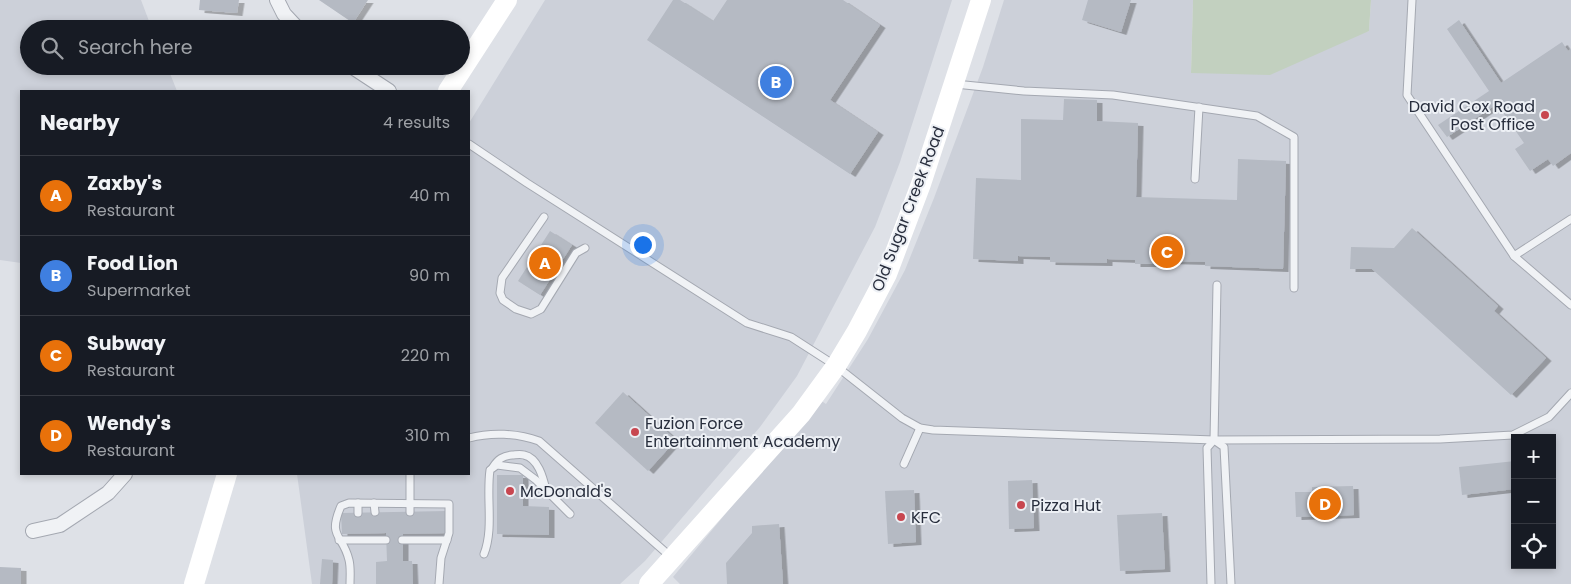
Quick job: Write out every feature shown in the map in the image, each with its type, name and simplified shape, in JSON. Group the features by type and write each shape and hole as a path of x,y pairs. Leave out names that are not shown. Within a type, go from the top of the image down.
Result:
{"street":[{"path":"277,0 284,14 290,20"},
{"path":"470,57 507,0"},
{"name":"Old Sugar Creek Road","path":"649,584 801,414 836,366 887,274 921,184 981,0"},
{"path":"365,75 387,90"},
{"path":"449,90 458,75"},
{"path":"33,530 60,525 108,493 123,475"},
{"path":"194,584 227,475"}],"lane":[{"path":"1412,0 1408,95 1514,256 1571,305"},
{"path":"954,84 1024,92 1113,95 1200,107 1257,116 1294,137 1294,288"},
{"path":"1195,179 1200,107"},
{"path":"470,145 526,183 747,323 791,337 836,366 902,418 920,428 1214,440 1440,440 1513,435 1548,417 1571,394"},
{"path":"544,218 502,278 500,293 503,300 516,309 531,314 541,309 576,254 585,248"},
{"path":"1514,256 1571,219"},
{"path":"1211,584 1207,448 1214,440 1217,285"},
{"path":"904,464 920,428"},
{"path":"470,438 485,434 523,436 539,441 672,558"},
{"path":"1214,440 1224,447 1231,584"},
{"path":"484,554 489,542 488,481 490,470 498,459 508,455 524,455 533,460 542,474 546,490"},
{"path":"492,469 497,465 520,468 570,514"},
{"path":"410,475 410,508"},
{"path":"350,584 349,560 335,533 336,518 341,506 349,503 374,503 410,508 429,508 449,504 449,533 441,558 439,584"},
{"path":"358,503 358,513"},
{"path":"374,503 374,512"},
{"path":"339,540 358,537 375,537 386,540"},
{"path":"402,540 411,537 430,537 447,540"}],"shaded area":[{"path":"0,0 141,0 149,20 20,20 20,75 171,75 177,90 20,90 20,263 0,260"},
{"path":"545,0 952,0 900,162 875,227 797,376 760,427 645,561 620,584 312,584 297,475 470,475 470,121"},
{"path":"1004,0 1193,0 1191,72 1369,31 1371,0 1571,0 1571,584 680,584 673,577 820,400 826,404 868,339 905,270 983,67"}],"green space":[{"path":"1193,0 1371,0 1369,31 1270,75 1191,73"}],"building":[{"path":"200,0 239,0 237,13 199,10"},
{"path":"319,0 368,0 355,20 349,20"},
{"path":"673,0 680,0 713,21 727,0 843,0 880,25 830,100 878,132 850,174 647,40"},
{"path":"1088,0 1131,0 1121,32 1082,20"},
{"path":"1459,20 1501,83 1562,42 1568,51 1571,49 1571,153 1553,166 1548,159 1530,171 1515,149 1524,143 1497,104 1447,137 1438,125 1489,91 1447,29"},
{"path":"1064,99 1097,100 1097,121 1138,123 1136,197 1237,200 1238,159 1286,161 1283,269 1205,266 1205,262 1163,261 1163,264 1135,264 1135,260 1107,259 1107,263 1050,262 1050,257 1018,256 1018,261 973,259 976,178 1021,180 1021,119 1063,120"},
{"path":"1412,228 1498,306 1494,311 1546,358 1511,395 1372,269 1350,269 1351,247 1394,248"},
{"path":"550,231 572,245 540,295 518,281"},
{"name":"Fuzion Force Entertainment Academy","path":"623,392 676,440 648,471 595,423"},
{"path":"1511,461 1511,489 1462,495 1459,467"},
{"name":"McDonald's","path":"497,475 523,475 523,506 549,507 549,535 497,534"},
{"name":"Pizza Hut","path":"1032,480 1034,528 1009,529 1008,481"},
{"path":"1353,486 1354,515 1296,517 1295,492 1312,492 1312,487"},
{"name":"KFC","path":"914,490 916,542 888,544 885,491"},
{"path":"447,511 447,533 403,534 403,561 412,561 413,584 376,584 376,562 387,561 386,533 342,534 341,513"},
{"path":"1162,513 1165,569 1120,571 1117,515"},
{"path":"779,524 783,584 727,584 726,563 752,533 752,526"},
{"path":"322,559 333,560 332,584 320,584"},
{"path":"0,567 21,568 21,584 0,584"}],"place":[{"name":"Food Lion","path":"776,82"},
{"name":"David Cox Road Post Office","path":"1545,115"},
{"name":"Subway","path":"1167,252"},
{"name":"Zaxby's","path":"545,263"},
{"name":"Fuzion Force Entertainment Academy","path":"635,432"},
{"name":"McDonald's","path":"510,491"},
{"name":"Wendy's","path":"1325,504"},
{"name":"Pizza Hut","path":"1021,505"},
{"name":"KFC","path":"901,517"}]}
